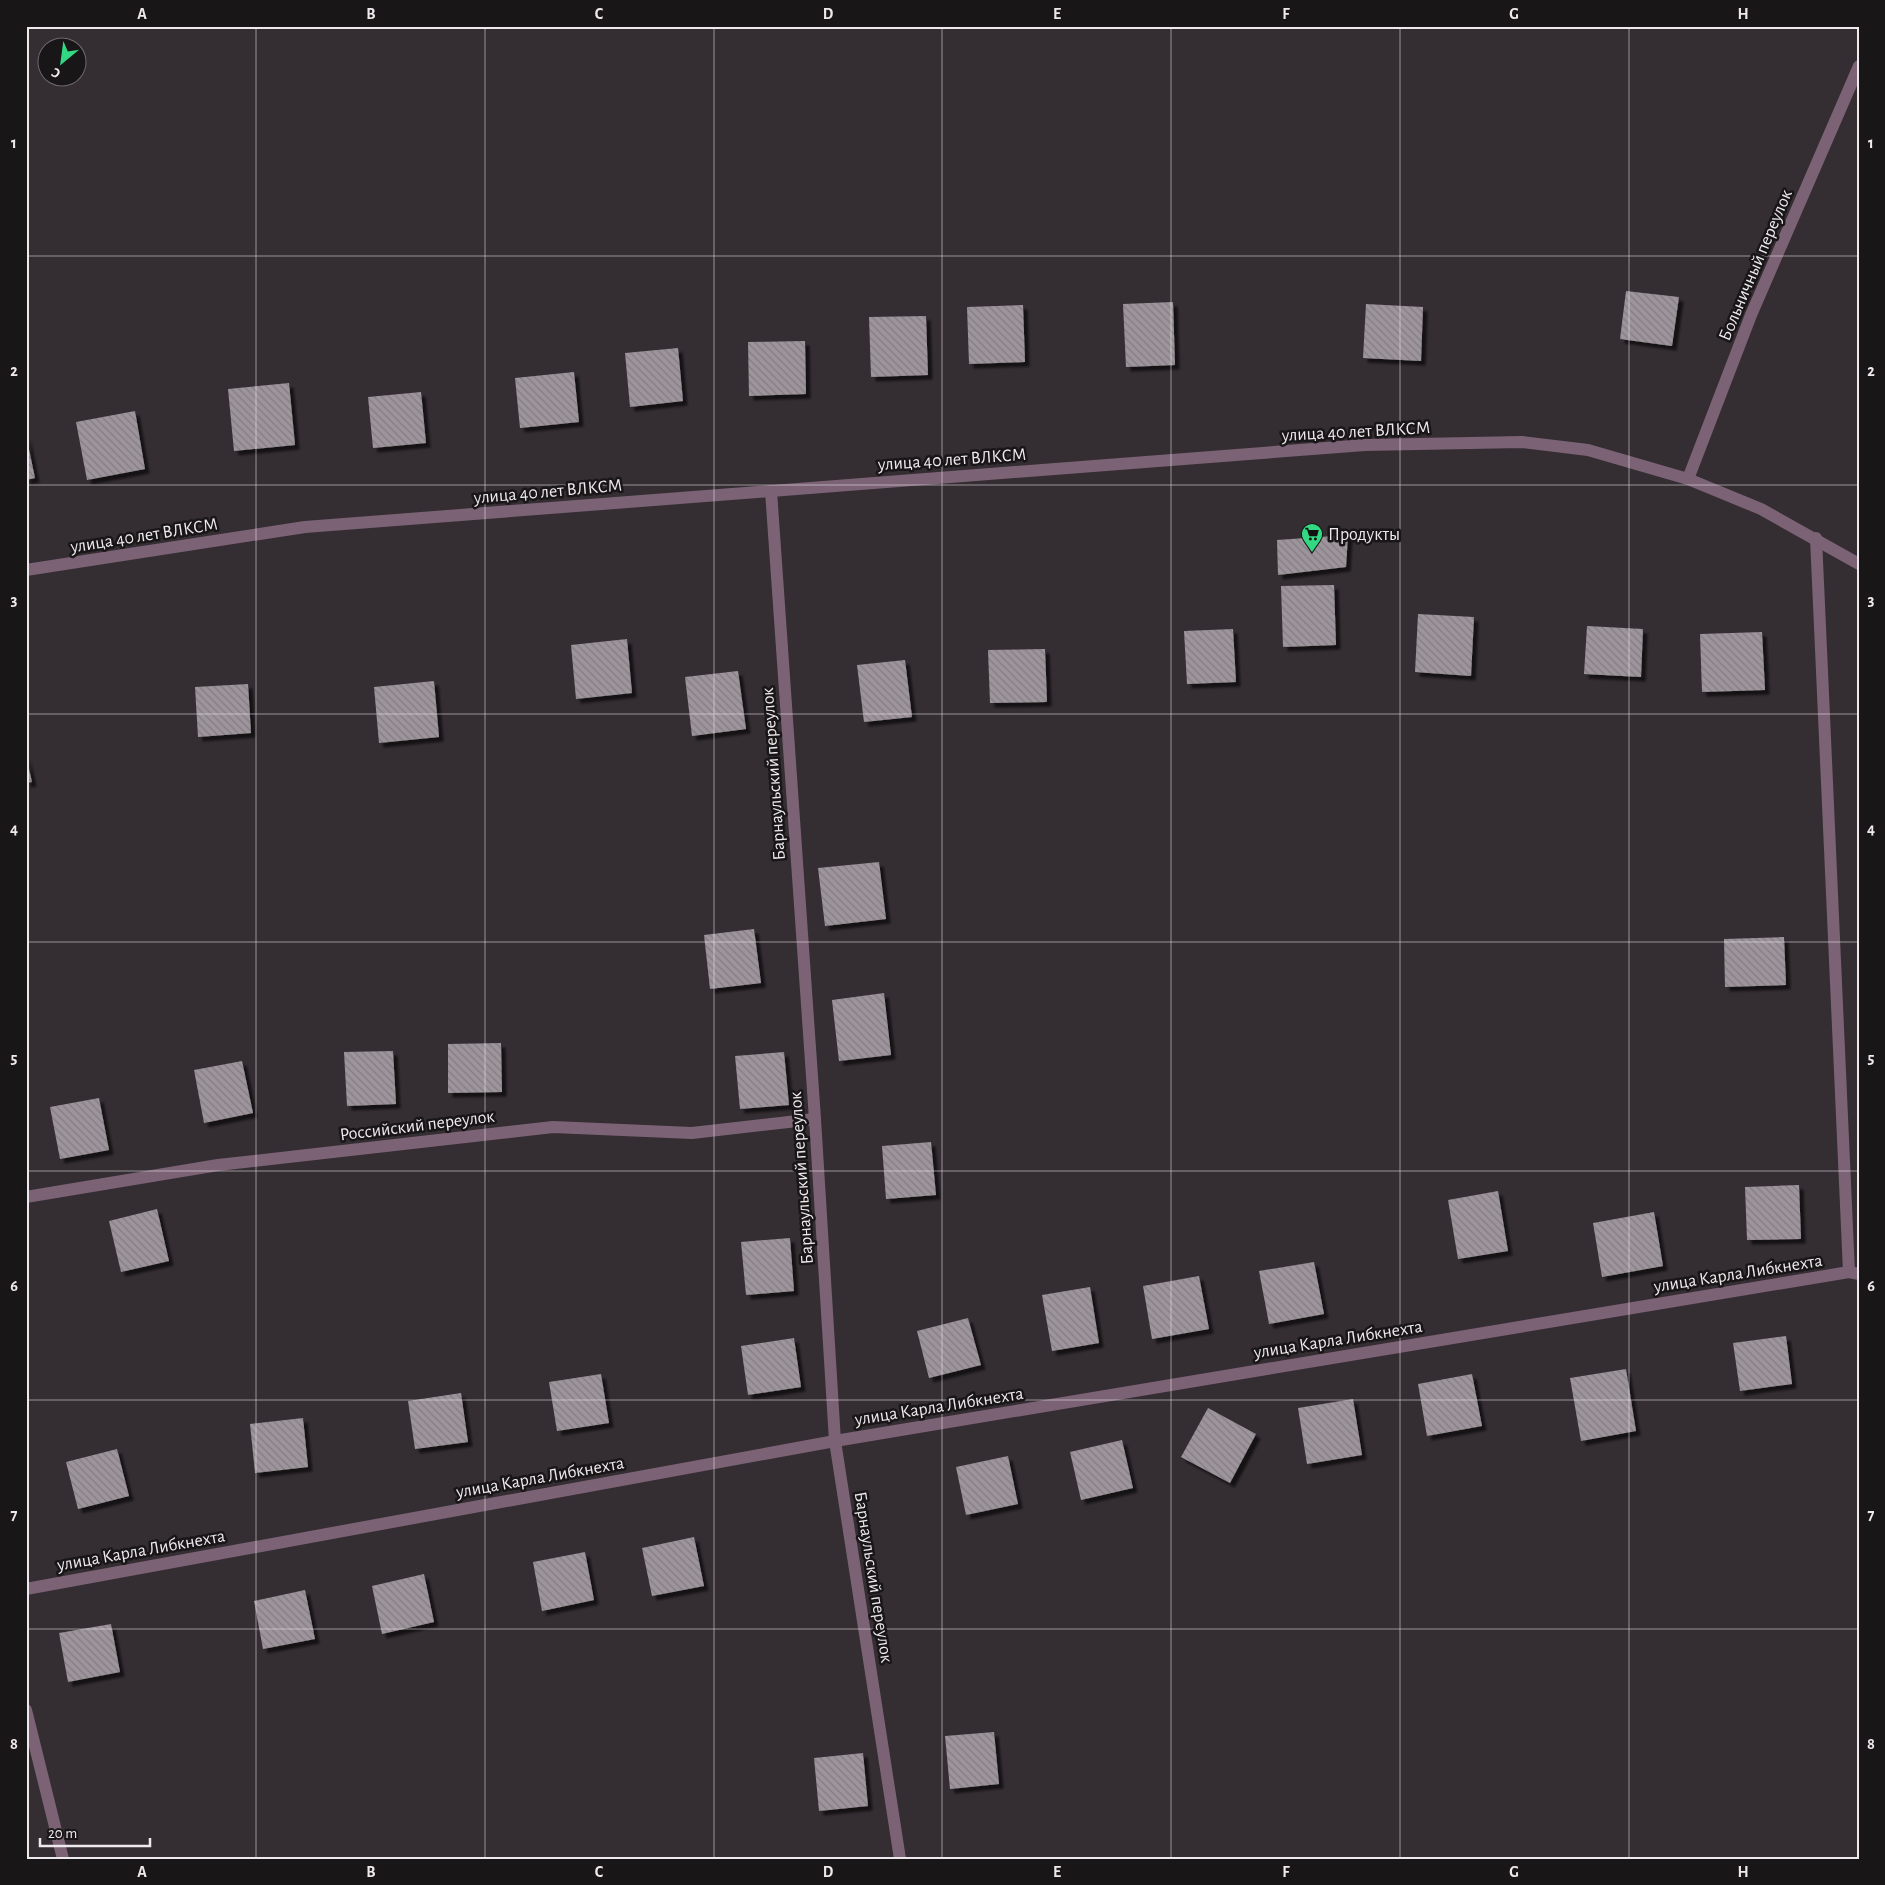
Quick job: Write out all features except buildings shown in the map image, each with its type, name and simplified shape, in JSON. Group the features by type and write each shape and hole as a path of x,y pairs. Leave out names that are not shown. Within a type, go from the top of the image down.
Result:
{"street":[{"name":"Больничный переулок","path":"1688,479 1751,316 1859,66"},
{"name":"улица 40 лет ВЛКСМ","path":"26,570 306,527 1366,445 1512,442 1588,450 1688,479 1761,509 1816,538 1859,564"},
{"name":"Барнаульский переулок","path":"772,491 835,1441 900,1859"},
{"path":"1816,538 1854,1273"},
{"name":"Российский переулок","path":"26,1197 218,1165 553,1127 692,1133 815,1119"},
{"name":"улица Карла Либкнехта","path":"26,1589 835,1441 1854,1273"},
{"path":"26,1710 63,1859"}],"place":[{"name":"Продукты","path":"1312,553"}]}
